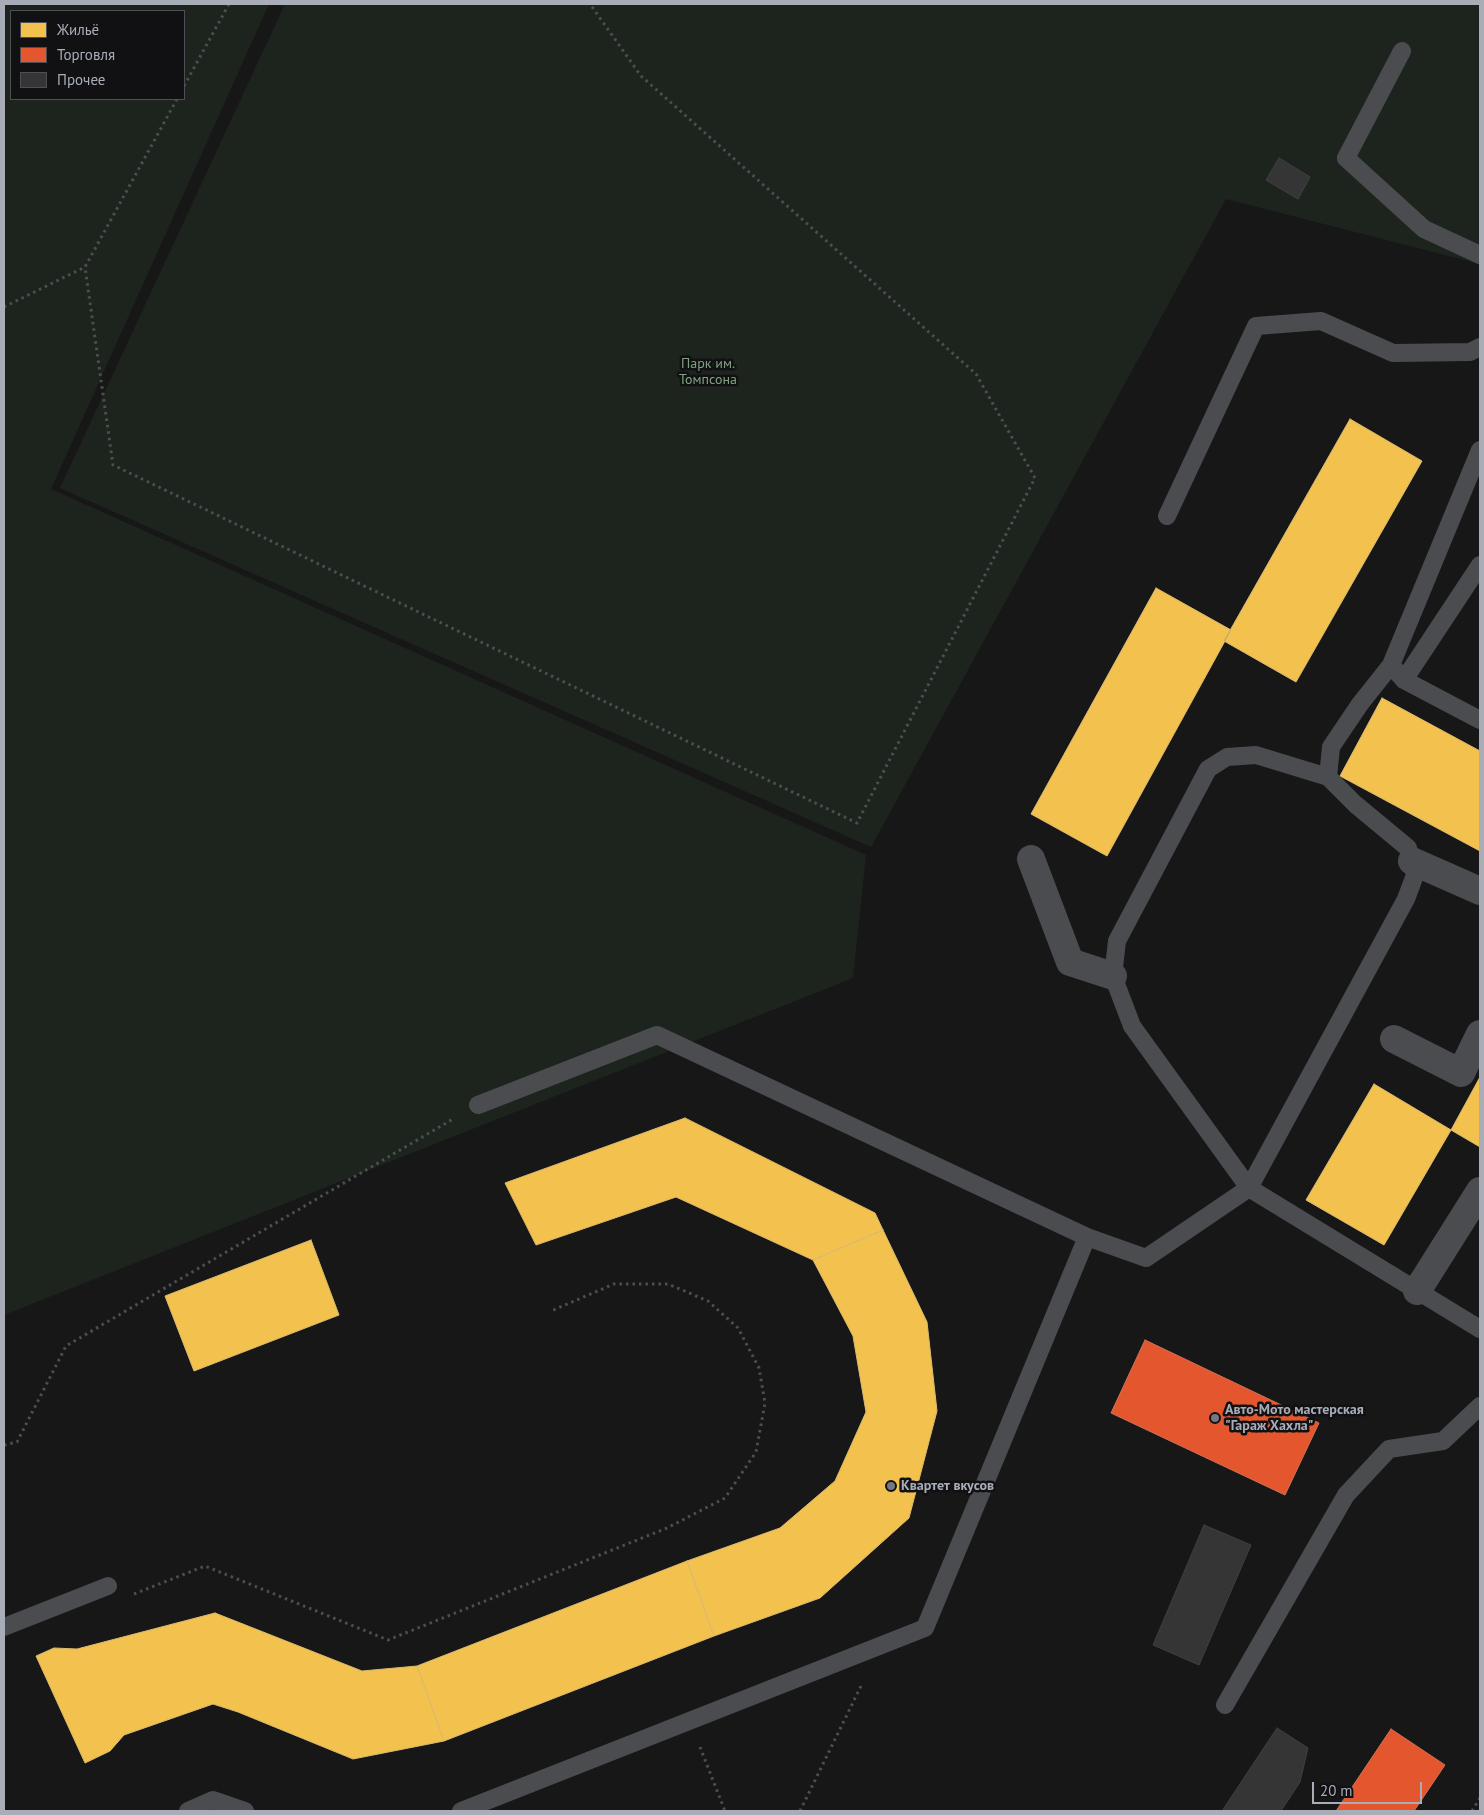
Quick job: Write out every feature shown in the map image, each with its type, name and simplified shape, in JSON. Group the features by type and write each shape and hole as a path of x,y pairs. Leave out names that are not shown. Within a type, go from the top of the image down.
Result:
{"street":[{"path":"1032,859 1070,962 1113,976"},
{"path":"1412,861 1480,892"},
{"path":"1394,1039 1461,1073 1480,1034"},
{"path":"1417,1290 1480,1191"}],"lane":[{"path":"1402,51 1346,158 1424,229 1480,255"},
{"path":"1167,516 1256,326 1321,321 1393,353 1470,352 1480,347"},
{"path":"1328,777 1331,747 1360,704 1391,665 1480,450"},
{"path":"1404,680 1480,565"},
{"path":"1391,665 1404,680 1480,720"},
{"path":"478,1104 656,1035 1087,1236 1146,1258 1249,1188 1406,899 1415,875 1408,848 1355,804 1328,777 1256,755 1226,757 1208,769 1117,941 1113,976 1132,1026 1249,1188 1480,1329"},
{"path":"461,1811 925,1628 1087,1236"},
{"path":"1226,1705 1346,1495 1389,1449 1443,1441 1480,1406"},
{"path":"4,1627 108,1586"},
{"path":"188,1811 213,1800 245,1811"}],"path":[{"path":"185,84 229,4"},
{"path":"85,268 113,465 857,824 1035,478 976,374 641,76 590,4"},
{"path":"4,306 85,268 176,100"},
{"path":"4,1445 17,1442 66,1346 478,1104"},
{"path":"108,1586 114,1602 205,1566 388,1640 667,1528 725,1498 756,1452 765,1403 759,1368 738,1328 708,1301 668,1284 614,1284 551,1311"},
{"path":"800,1811 881,1645"},
{"path":"690,1720 725,1811"},
{"path":"1472,1811 1480,1798"}],"green space":[{"path":"4,4 269,4 51,489 866,855 853,978 4,1315"},
{"name":"Парк им. Томпсона","path":"285,4 1480,4 1480,264 1226,199 871,847 60,488"}],"building: Жильё":[{"path":"1350,419 1422,461 1296,682 1224,641"},
{"path":"1156,588 1231,630 1107,856 1031,814"},
{"path":"1382,698 1480,751 1480,851 1340,776"},
{"path":"1480,1077 1480,1147 1451,1130"},
{"path":"1374,1084 1451,1130 1384,1245 1306,1200"},
{"path":"685,1118 875,1213 883,1230 813,1260 676,1197 536,1245 505,1183"},
{"path":"883,1230 927,1322 937,1411 909,1518 820,1598 714,1636 687,1561 780,1528 835,1481 866,1412 853,1336 813,1260"},
{"path":"311,1240 339,1315 194,1371 165,1296"},
{"path":"687,1561 714,1636 444,1741 417,1666"},
{"path":"215,1613 362,1671 417,1666 444,1741 353,1759 238,1712 213,1704 124,1735 110,1751 85,1763 36,1656 54,1648 77,1649"}],"building: Торговля":[{"name":"Авто-Мото мастерская \"Гараж Хахла\"","path":"1145,1340 1319,1423 1285,1495 1111,1413"},
{"path":"1391,1729 1445,1765 1414,1811 1336,1811"}],"building: Прочее":[{"path":"1279,158 1310,177 1298,199 1266,180"},
{"path":"1204,1525 1251,1545 1199,1665 1153,1645"},
{"path":"1277,1728 1308,1748 1300,1782 1281,1811 1222,1811"}],"place":[{"name":"Авто-Мото мастерская \"Гараж Хахла\"","path":"1215,1418"},
{"name":"Квартет вкусов","path":"891,1486"}]}
